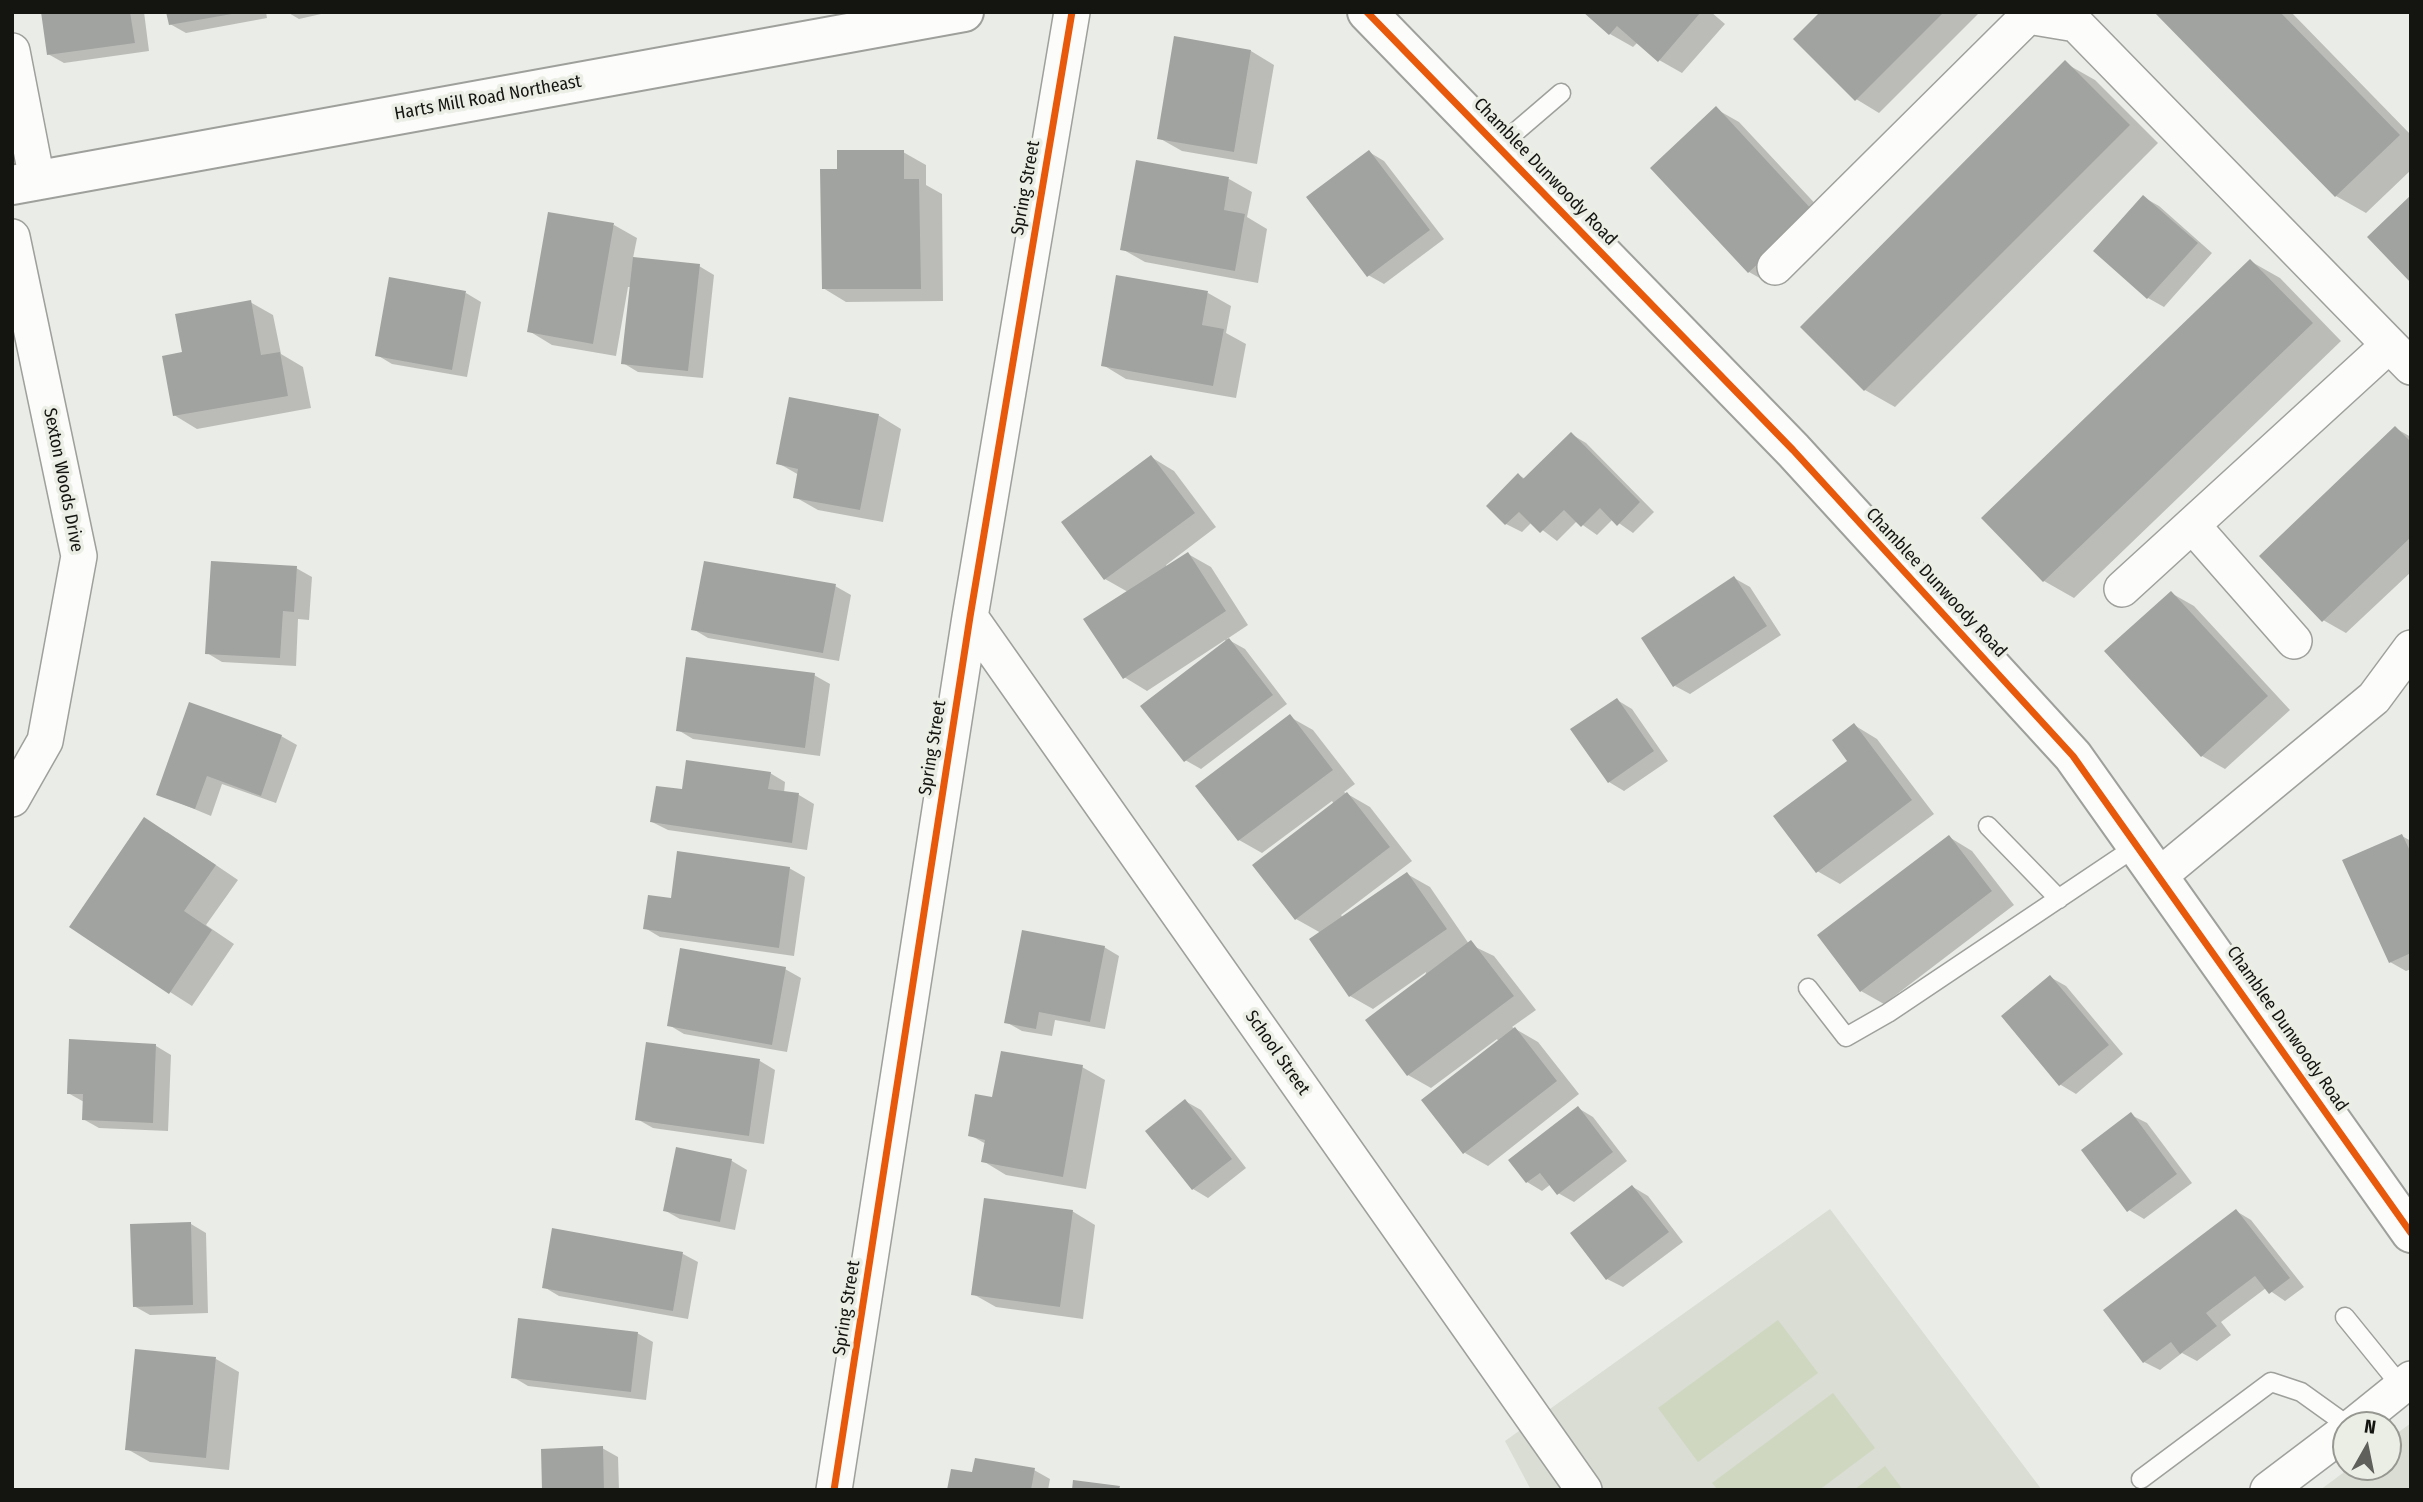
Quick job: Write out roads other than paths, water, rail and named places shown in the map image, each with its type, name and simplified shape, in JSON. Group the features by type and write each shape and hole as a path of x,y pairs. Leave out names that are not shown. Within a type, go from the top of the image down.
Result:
{"street":[{"name":"Harts Mill Road Northeast","path":"25,182 964,12"},
{"name":"Spring Street","path":"834,1490 970,617 1072,12"},
{"name":"Chamblee Dunwoody Road","path":"1367,12 1793,450 2073,756 2411,1233"},
{"path":"1775,267 2028,16 2076,24 2400,356 2192,525 2122,589"},
{"path":"12,51 25,182"},
{"name":"Sexton Woods Drive","path":"12,237 79,556 45,741 12,799"},
{"path":"2192,525 2294,641"},
{"name":"School Street","path":"970,617 1584,1490"},
{"path":"2148,861 2374,698 2411,648"},
{"path":"2371,1411 2406,1382"},
{"path":"2268,1490 2332,1442"}],"lane":[{"path":"1498,147 1562,93"},
{"path":"1989,826 2059,899"},
{"path":"1808,988 1846,1037 1888,1013 2059,899 2148,861"},
{"path":"2344,1317 2406,1382"},
{"path":"2141,1479 2271,1382 2301,1392 2332,1414"}]}
